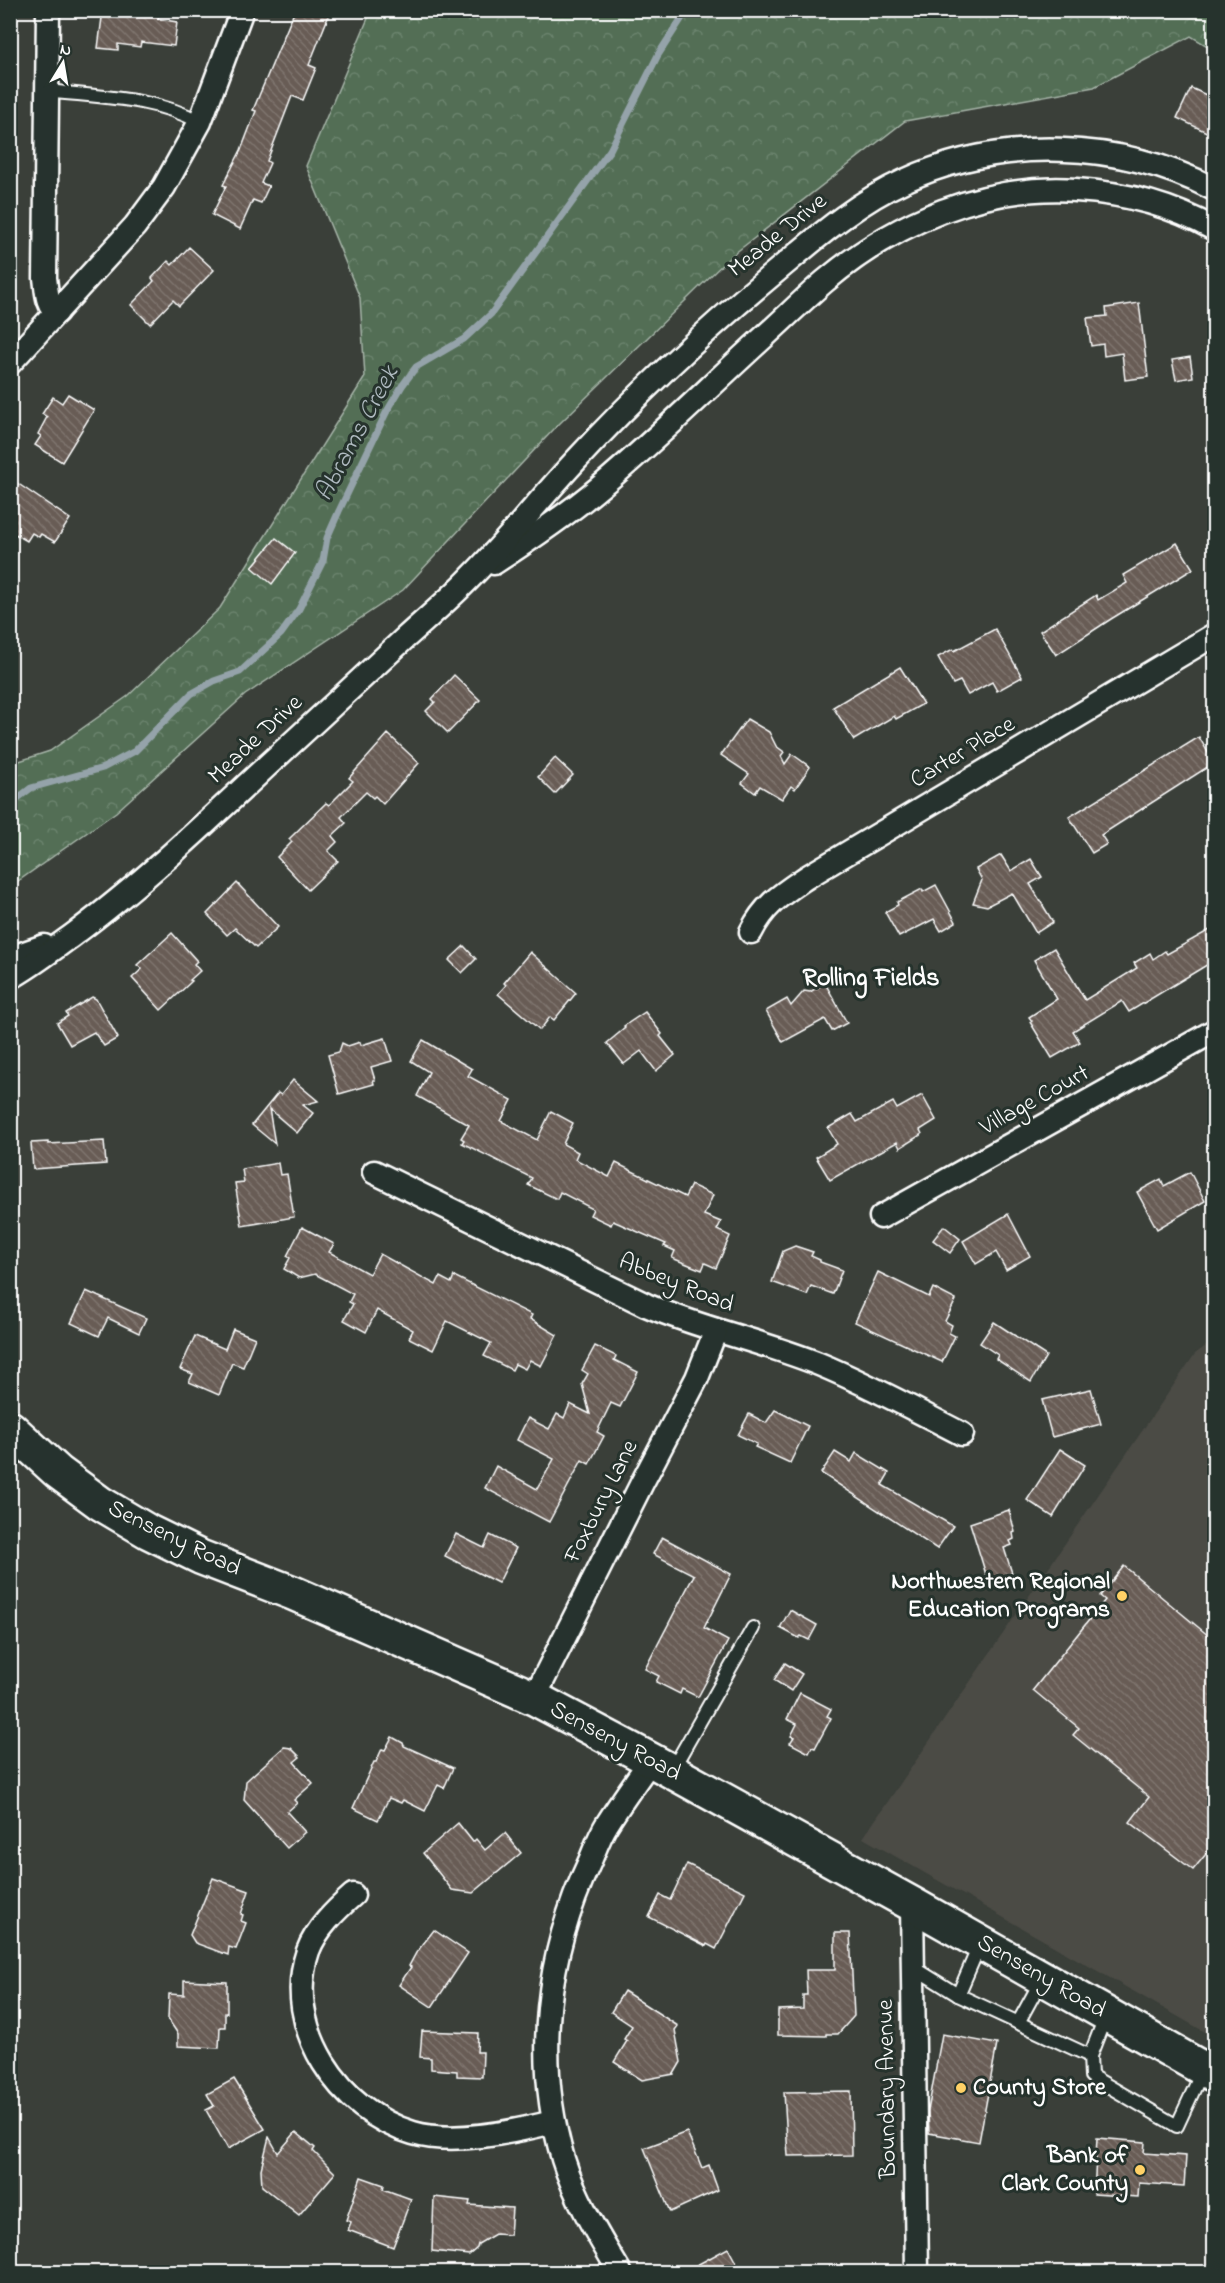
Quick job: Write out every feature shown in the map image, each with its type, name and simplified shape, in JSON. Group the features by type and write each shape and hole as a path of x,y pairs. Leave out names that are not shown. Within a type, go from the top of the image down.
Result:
{"main road":[{"name":"Senseny Road","path":"10,1428 58,1472 100,1503 149,1532 200,1557 293,1593 534,1698 661,1765 912,1904 1209,2072"}],"street":[{"path":"48,10 45,278 52,309 57,312"},
{"path":"10,363 135,226 164,187 200,122 242,10"},
{"name":"Meade Drive","path":"10,978 37,963 125,896 177,850 472,577 580,456 722,317 819,236 867,201 903,182 940,167 981,156 1048,149 1124,157 1164,168 1215,189"},
{"name":"Meade Drive","path":"472,577 541,533 601,486 826,280 867,250 911,224 941,211 980,199 1021,191 1061,189 1094,191 1133,198 1172,210 1215,229"},
{"name":"Carter Place","path":"751,932 760,914 773,900 807,878 1215,635"},
{"name":"Meade Drive","path":"10,958 71,936"},
{"name":"Village Court","path":"881,1217 1215,1031"},
{"name":"Abbey Road","path":"374,1172 646,1305 673,1317 818,1364 962,1434"},
{"name":"Foxbury Lane","path":"534,1698 636,1493 697,1378 716,1330"},
{"path":"620,2272 579,2199 564,2161 553,2122 547,2078 546,2043 550,1991 562,1934 579,1884 606,1826 661,1765"},
{"path":"353,1895 320,1929 309,1949 303,1968 301,1993 304,2019 312,2042 326,2067 345,2092 372,2114 395,2127 415,2134 441,2138 488,2134 553,2122"},
{"name":"Boundary Avenue","path":"912,1904 917,2272"}],"lane":[{"path":"47,91 160,105 200,122"},
{"path":"661,1765 753,1628"},
{"path":"958,1995 980,1943"},
{"path":"913,1966 958,1995 1090,2056"},
{"path":"1018,2023 1042,1978"},
{"path":"1107,2014 1090,2056 1091,2076 1178,2126 1209,2072"}],"shaded area":[{"name":"Northwestern Regional Education Programs","path":"1214,1340 1214,2037 863,1838 1195,1354"}],"green space":[{"path":"371,11 1214,11 1214,50 1191,36 1094,87 905,121 730,257 555,428 403,590 245,695 116,812 11,886 10,764 50,751 128,696 220,608 365,377 360,298 306,166"}],"building":[{"path":"103,10 160,10 158,19 177,22 174,46 141,42 140,47 118,44 118,50 98,48"},
{"path":"295,10 331,10 309,65 316,68 303,100 292,96 267,161 270,163 261,183 269,186 261,203 253,200 240,229 212,215 226,186 223,185 241,150 256,111 253,110"},
{"path":"1191,88 1215,99 1215,136 1177,118"},
{"path":"189,247 214,270 179,306 173,300 150,324 131,305 154,281 152,278 168,261 172,265"},
{"path":"1139,303 1148,377 1125,380 1122,353 1104,356 1103,344 1091,346 1087,318 1107,316 1106,308"},
{"path":"1190,357 1193,377 1176,380 1172,360"},
{"path":"68,394 94,410 62,462 35,445 41,436 38,434 47,417 42,414 53,397 62,403"},
{"path":"17,483 70,519 55,542 41,534 39,537 32,533 27,541 10,531 10,493"},
{"path":"276,538 295,553 272,584 252,567"},
{"path":"1177,543 1193,569 1056,655 1040,631 1096,595 1098,600 1127,583 1123,575"},
{"path":"995,629 1022,677 997,691 992,682 968,695 960,681 953,684 938,657"},
{"path":"900,667 923,704 896,719 894,716 854,740 833,707"},
{"path":"454,675 480,700 448,733 426,711 435,702 432,699"},
{"path":"747,719 769,732 776,746 784,752 781,756 785,764 792,754 810,767 795,789 791,786 782,799 760,786 755,793 742,783 749,774 721,755"},
{"path":"388,734 419,763 383,804 375,796 373,798 366,792 341,817 346,823 332,836 337,842 328,851 338,861 308,890 277,857 292,842 289,839 326,803 329,805 353,781 349,778"},
{"path":"1199,737 1214,763 1101,835 1107,844 1092,853 1069,817"},
{"path":"555,758 573,775 555,794 538,777"},
{"path":"1001,855 1011,871 1031,859 1042,877 1030,884 1053,922 1036,933 1012,893 987,906 973,903 982,880 976,869"},
{"path":"237,883 278,927 256,948 235,928 227,935 207,914"},
{"path":"936,885 956,922 941,931 934,919 899,937 885,912 898,905 897,902 922,889 923,892"},
{"path":"1215,927 1215,960 1129,1012 1122,1001 1073,1031 1080,1042 1052,1058 1029,1017 1057,999 1034,960 1054,948 1085,1000 1137,968 1134,963 1150,953 1153,959 1165,951 1167,954"},
{"path":"172,933 197,961 194,964 200,971 161,1010 132,978 142,969 137,965"},
{"path":"464,946 476,959 462,973 449,960"},
{"path":"530,952 576,993 554,1020 550,1017 540,1030 498,994 506,985 504,983"},
{"path":"825,983 847,1023 832,1031 825,1019 783,1042 766,1011 787,999 791,1006 804,991 810,992"},
{"path":"92,997 96,999 118,1038 104,1046 94,1032 70,1045 57,1023 68,1016 66,1013"},
{"path":"645,1012 675,1055 656,1071 641,1051 624,1064 607,1043 625,1028 624,1026"},
{"path":"385,1038 392,1061 371,1067 374,1084 339,1094 328,1055 339,1052 342,1043 348,1046 360,1042 361,1045"},
{"path":"423,1040 472,1069 468,1076 512,1100 501,1121 537,1140 551,1111 573,1123 563,1144 578,1152 575,1159 609,1177 616,1163 685,1197 691,1185 713,1195 704,1215 721,1222 717,1230 730,1236 716,1268 705,1263 702,1270 672,1258 675,1251 664,1246 666,1244 613,1221 611,1225 590,1215 593,1209 560,1192 557,1199 528,1185 532,1178 462,1143 464,1140 461,1138 469,1125 417,1096 429,1072 411,1061"},
{"path":"293,1080 318,1101 303,1105 313,1113 297,1133 269,1109 275,1144 252,1125 278,1093 281,1095"},
{"path":"922,1095 936,1120 920,1130 922,1134 900,1148 897,1142 830,1180 816,1157 837,1144 828,1128 852,1114 857,1122 893,1102 897,1109"},
{"path":"104,1141 106,1164 33,1169 31,1143"},
{"path":"278,1163 280,1175 287,1174 294,1217 242,1226 235,1183 244,1182 242,1169"},
{"path":"1190,1172 1205,1201 1157,1229 1137,1192 1161,1179 1164,1186"},
{"path":"1008,1214 1030,1256 1006,1270 996,1252 976,1264 963,1241"},
{"path":"944,1226 960,1239 950,1253 933,1240"},
{"path":"302,1227 334,1244 329,1252 369,1274 380,1254 436,1285 440,1277 451,1283 454,1276 532,1315 530,1319 557,1335 541,1366 530,1360 525,1369 515,1364 512,1370 484,1356 491,1343 447,1321 433,1350 409,1338 413,1330 377,1310 366,1332 344,1320 353,1304 349,1302 353,1294 315,1274 299,1278 284,1269 290,1258 287,1256"},
{"path":"795,1246 813,1252 811,1256 820,1262 842,1270 833,1294 811,1286 807,1295 772,1282 783,1251"},
{"path":"878,1272 929,1297 933,1288 956,1300 945,1321 952,1325 949,1333 955,1336 942,1362 855,1322"},
{"path":"86,1291 146,1318 139,1333 108,1318 99,1336 71,1323"},
{"path":"994,1322 1046,1356 1031,1382 996,1359 998,1355 980,1343"},
{"path":"233,1329 255,1338 243,1367 232,1363 219,1395 189,1382 193,1374 180,1369 195,1336 225,1349"},
{"path":"595,1346 616,1356 614,1360 638,1372 620,1407 611,1403 597,1432 604,1436 589,1464 582,1460 549,1522 485,1488 496,1466 537,1489 554,1459 517,1440 528,1418 549,1429 557,1414 564,1418 570,1404 590,1414 582,1384 588,1374 582,1370"},
{"path":"1091,1389 1101,1424 1052,1437 1042,1400"},
{"path":"775,1410 808,1426 790,1463 755,1447 757,1444 738,1435 749,1414 766,1423"},
{"path":"1060,1449 1085,1465 1053,1517 1027,1500"},
{"path":"835,1452 851,1462 856,1453 889,1473 882,1485 953,1526 937,1549 821,1473"},
{"path":"1009,1510 1015,1532 1013,1533 1014,1539 1010,1541 1012,1545 1004,1548 1012,1573 988,1581 970,1523"},
{"path":"456,1534 484,1548 490,1535 516,1548 498,1583 445,1556"},
{"path":"662,1537 731,1574 704,1628 728,1641 698,1697 682,1689 680,1694 656,1682 659,1676 645,1669 694,1575 653,1554"},
{"path":"1124,1566 1215,1641 1215,1843 1193,1870 1130,1822 1149,1797 1073,1735 1079,1728 1033,1690 1105,1600 1100,1596"},
{"path":"790,1610 817,1625 809,1640 801,1636 799,1638 780,1628"},
{"path":"785,1663 802,1674 791,1691 774,1680"},
{"path":"800,1693 831,1709 827,1716 831,1718 815,1748 812,1747 809,1753 790,1743 797,1724 787,1719"},
{"path":"392,1737 404,1746 453,1768 444,1788 438,1785 425,1811 403,1800 401,1803 389,1798 378,1820 353,1808 374,1762 382,1749 385,1750"},
{"path":"284,1747 291,1748 300,1757 294,1762 313,1783 294,1800 297,1803 287,1812 305,1832 287,1848 244,1800 246,1781"},
{"path":"458,1823 473,1842 476,1839 485,1850 505,1833 521,1853 473,1893 452,1890 423,1853"},
{"path":"687,1864 745,1892 716,1949 649,1917 660,1895 670,1900"},
{"path":"213,1878 249,1891 241,1914 243,1915 241,1921 246,1923 236,1949 229,1947 228,1955 195,1943 190,1935"},
{"path":"434,1930 468,1953 432,2007 399,1985 411,1967 409,1966 416,1953"},
{"path":"835,1933 850,1933 854,2016 838,2034 778,2035 778,2010 803,2009 803,1995 807,1995 806,1970 835,1970"},
{"path":"184,1980 227,1982 227,2013 225,2013 225,2027 220,2027 219,2048 178,2046 178,2034 168,2019 169,1994 184,1995"},
{"path":"624,1991 678,2026 675,2030 681,2062 674,2074 642,2080 614,2062 627,2041 624,2039 632,2026 611,2012"},
{"path":"422,2031 478,2033 477,2052 483,2052 482,2077 457,2076 457,2071 431,2069 431,2058 420,2057"},
{"name":"County Store","path":"942,2034 997,2044 979,2142 929,2133 928,2111"},
{"path":"234,2079 265,2129 228,2149 206,2110 214,2106 207,2094"},
{"path":"851,2091 852,2155 788,2156 784,2092"},
{"path":"296,2132 315,2148 313,2151 335,2173 299,2215 262,2186 261,2169 269,2137 278,2153"},
{"path":"687,2132 702,2168 709,2165 718,2190 670,2212 644,2148"},
{"name":"Bank of Clark County","path":"1097,2138 1145,2142 1144,2153 1186,2156 1184,2186 1139,2183 1138,2197 1094,2194"},
{"path":"361,2177 384,2185 383,2189 411,2199 393,2247 348,2230 351,2222 346,2220"},
{"path":"434,2197 470,2201 469,2205 512,2208 510,2235 495,2234 478,2244 469,2255 432,2251"},
{"path":"728,2248 741,2272 684,2272"}],"waterway":[{"name":"Abrams Creek","path":"10,804 31,788 103,768 135,751 191,694 214,681 240,672 281,634 299,609 323,561 327,538 339,511 386,413 402,386 416,367 464,339 491,314 610,150 658,55 687,10"}],"place":[{"name":"Northwestern Regional Education Programs","path":"1122,1596"},
{"name":"County Store","path":"961,2088"},
{"name":"Bank of Clark County","path":"1140,2170"}],"district":[{"name":"Rolling Fields","path":"871,979"}]}
